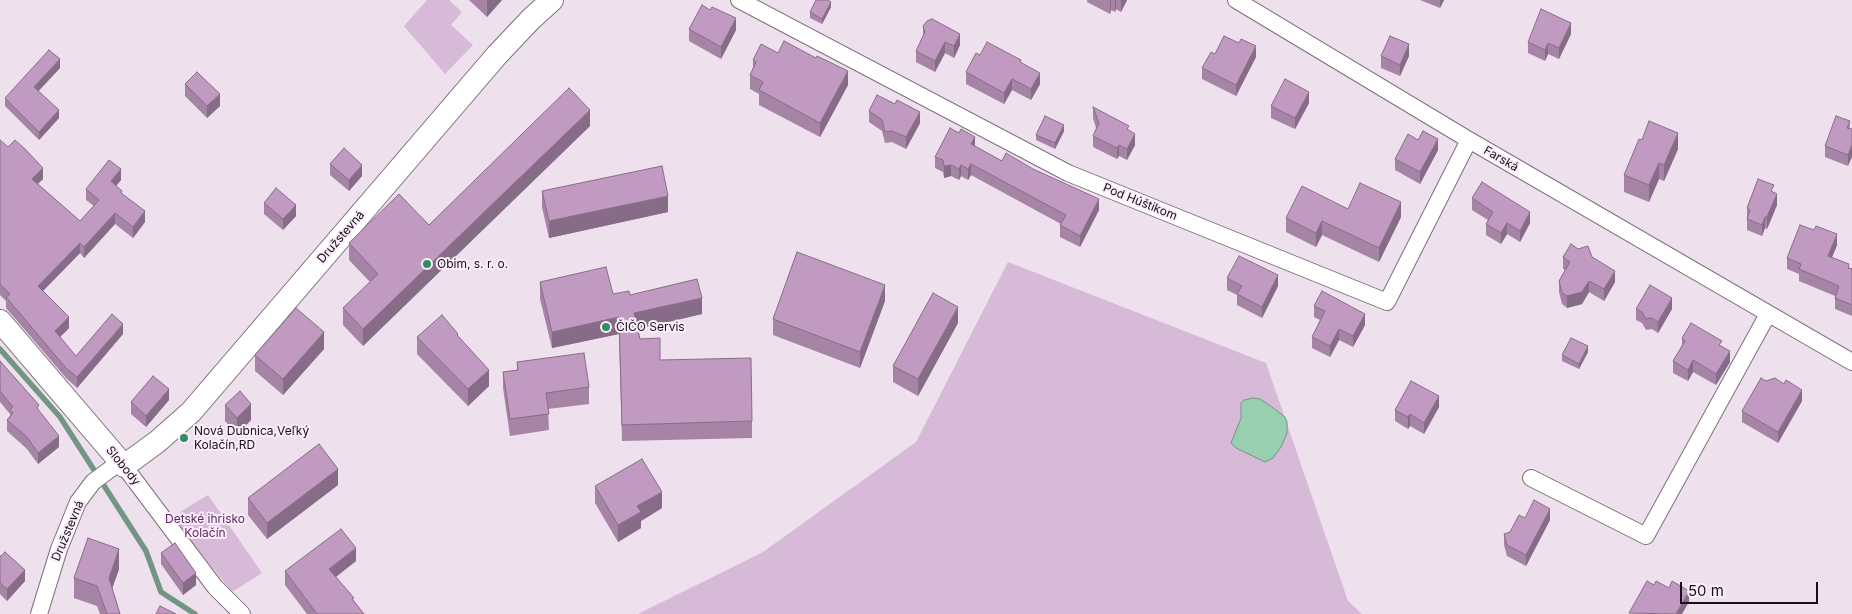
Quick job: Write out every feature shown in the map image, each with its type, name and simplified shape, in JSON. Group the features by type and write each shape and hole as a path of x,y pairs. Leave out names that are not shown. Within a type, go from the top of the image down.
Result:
{"street":[{"name":"Družstevná","path":"39,614 59,549 78,502 111,471 157,442 191,412 497,55 552,0"},
{"name":"Pod Húštikom","path":"739,0 1068,173 1387,302 1469,140"},
{"name":"Farská","path":"1236,0 1469,140 1852,362"},
{"path":"1530,478 1646,536 1768,314"},
{"name":"Slobody","path":"0,321 111,471 215,587 242,614"}],"green space":[{"path":"427,0 449,0 462,12 451,25 473,45 445,74 404,26"},
{"path":"1008,262 1266,363 1348,601 1362,614 638,614 763,552 916,442"},
{"name":"Detské ihrisko Kolačín","path":"208,495 262,573 232,592 179,524 180,512"}],"shaded area":[{"path":"1260,399 1272,407 1285,417 1287,422 1287,433 1281,447 1273,458 1265,462 1236,448 1231,443 1241,418 1241,403 1244,400"}],"building":[{"path":"816,0 828,0 831,2 822,19 810,12"},
{"path":"702,5 710,10 712,7 736,18 721,47 689,29"},
{"path":"1541,9 1571,23 1559,48 1548,43 1545,50 1528,42"},
{"path":"932,19 960,34 954,46 945,42 935,61 916,51 925,32 923,26"},
{"path":"1224,36 1239,43 1241,39 1256,46 1236,85 1202,68 1211,52 1215,54"},
{"path":"1390,36 1409,44 1400,65 1381,56"},
{"path":"784,41 816,58 817,56 848,71 820,123 759,90 763,82 750,75 756,62 753,60 761,44 778,53"},
{"path":"987,42 1021,60 1020,62 1040,73 1031,89 1012,79 1004,93 966,72 976,53 980,55"},
{"path":"49,50 60,59 34,87 59,110 39,132 5,98"},
{"path":"197,72 220,94 207,106 185,84"},
{"path":"1285,79 1309,92 1295,118 1271,106"},
{"path":"569,88 590,110 363,329 343,308 378,274 349,243 399,194 429,225"},
{"path":"877,95 895,104 897,100 920,112 906,137 892,131 885,132 882,120 869,111"},
{"path":"1093,107 1129,126 1127,129 1135,134 1127,149 1119,145 1117,148 1093,136 1099,123"},
{"path":"1045,116 1064,125 1055,143 1036,135"},
{"path":"1836,116 1850,121 1847,128 1852,129 1852,145 1848,155 1825,146"},
{"path":"1649,121 1678,133 1664,165 1659,163 1649,185 1624,175 1639,139 1642,140"},
{"path":"950,128 959,133 961,129 975,137 971,144 1002,161 1006,153 1033,169 1099,199 1080,236 1060,225 1066,215 971,164 968,169 961,165 959,169 951,165 944,166 943,160 935,157"},
{"path":"1423,131 1438,139 1420,172 1395,159 1408,134 1418,140"},
{"path":"0,140 8,147 15,140 25,149 43,168 32,179 80,221 99,200 86,189 109,160 121,169 111,181 122,191 121,193 145,211 133,227 115,213 84,247 80,243 38,286 69,317 55,331 76,356 112,314 123,324 77,377 66,368 6,297 10,294 0,284"},
{"path":"344,148 362,165 349,180 330,164"},
{"path":"662,166 668,196 549,221 542,191"},
{"path":"1758,179 1774,185 1771,191 1777,194 1762,225 1747,219 1750,210 1747,208"},
{"path":"1482,182 1530,212 1520,231 1507,223 1501,233 1486,224 1493,212 1472,198"},
{"path":"1360,183 1401,202 1379,248 1322,221 1316,233 1286,218 1302,186 1348,209"},
{"path":"276,188 296,205 283,219 264,203"},
{"path":"1800,225 1814,230 1816,226 1837,234 1828,256 1849,264 1848,268 1852,269 1852,305 1835,298 1839,286 1799,269 1801,264 1787,258"},
{"path":"1571,244 1578,249 1588,246 1592,257 1615,271 1604,289 1589,281 1582,292 1567,296 1562,293 1559,281 1570,262 1563,257"},
{"path":"797,252 885,285 860,352 773,319"},
{"path":"1239,256 1278,275 1262,307 1237,294 1242,286 1227,278"},
{"path":"606,267 613,294 629,291 630,295 697,279 702,298 634,313 640,339 660,338 660,360 751,358 752,421 622,425 619,317 552,332 540,282"},
{"path":"1650,285 1672,298 1658,322 1652,318 1646,319 1642,312 1636,309"},
{"path":"1322,291 1365,314 1353,336 1339,329 1330,346 1312,337 1325,311 1314,306"},
{"path":"933,293 958,307 918,379 893,366"},
{"path":"296,308 324,332 283,379 255,355"},
{"path":"442,315 457,335 489,370 468,389 417,337"},
{"path":"1691,323 1722,341 1719,345 1730,351 1716,374 1693,360 1688,370 1673,361 1685,341 1682,338"},
{"path":"1571,338 1588,346 1579,364 1562,355"},
{"path":"584,353 589,387 546,393 549,414 510,419 503,372 518,370 517,362"},
{"path":"0,361 39,405 37,408 59,436 38,453 27,437 7,420 13,413 10,410 13,407 0,391"},
{"path":"153,376 169,389 146,416 131,402"},
{"path":"1761,378 1766,381 1775,378 1784,384 1786,380 1802,390 1778,432 1742,411"},
{"path":"1411,381 1439,396 1424,423 1410,414 1408,417 1395,410"},
{"path":"240,391 251,404 237,418 225,405"},
{"path":"319,444 338,469 267,523 248,498"},
{"path":"642,459 662,492 637,506 641,512 618,525 595,486"},
{"path":"1534,500 1550,509 1526,555 1507,545 1504,534 1510,532 1519,515 1525,518"},
{"path":"341,529 356,548 329,569 354,598 352,599 364,614 317,614 285,571"},
{"path":"88,538 119,549 109,578 120,614 107,614 97,586 74,578"},
{"path":"175,543 196,573 183,583 161,553"},
{"path":"5,552 25,570 7,589 0,583 0,556"},
{"path":"1647,581 1654,585 1656,581 1669,588 1672,581 1689,591 1676,614 1629,613"},
{"path":"160,606 176,614 156,614"}],"waterway":[{"path":"0,349 60,417 146,551 161,592 195,614"}],"place":[{"name":"Obim, s. r. o.","path":"427,264"},
{"name":"ČIČO Servis","path":"606,327"},
{"name":"Nová Dubnica,Veľký Kolačín,RD","path":"184,438"}]}
